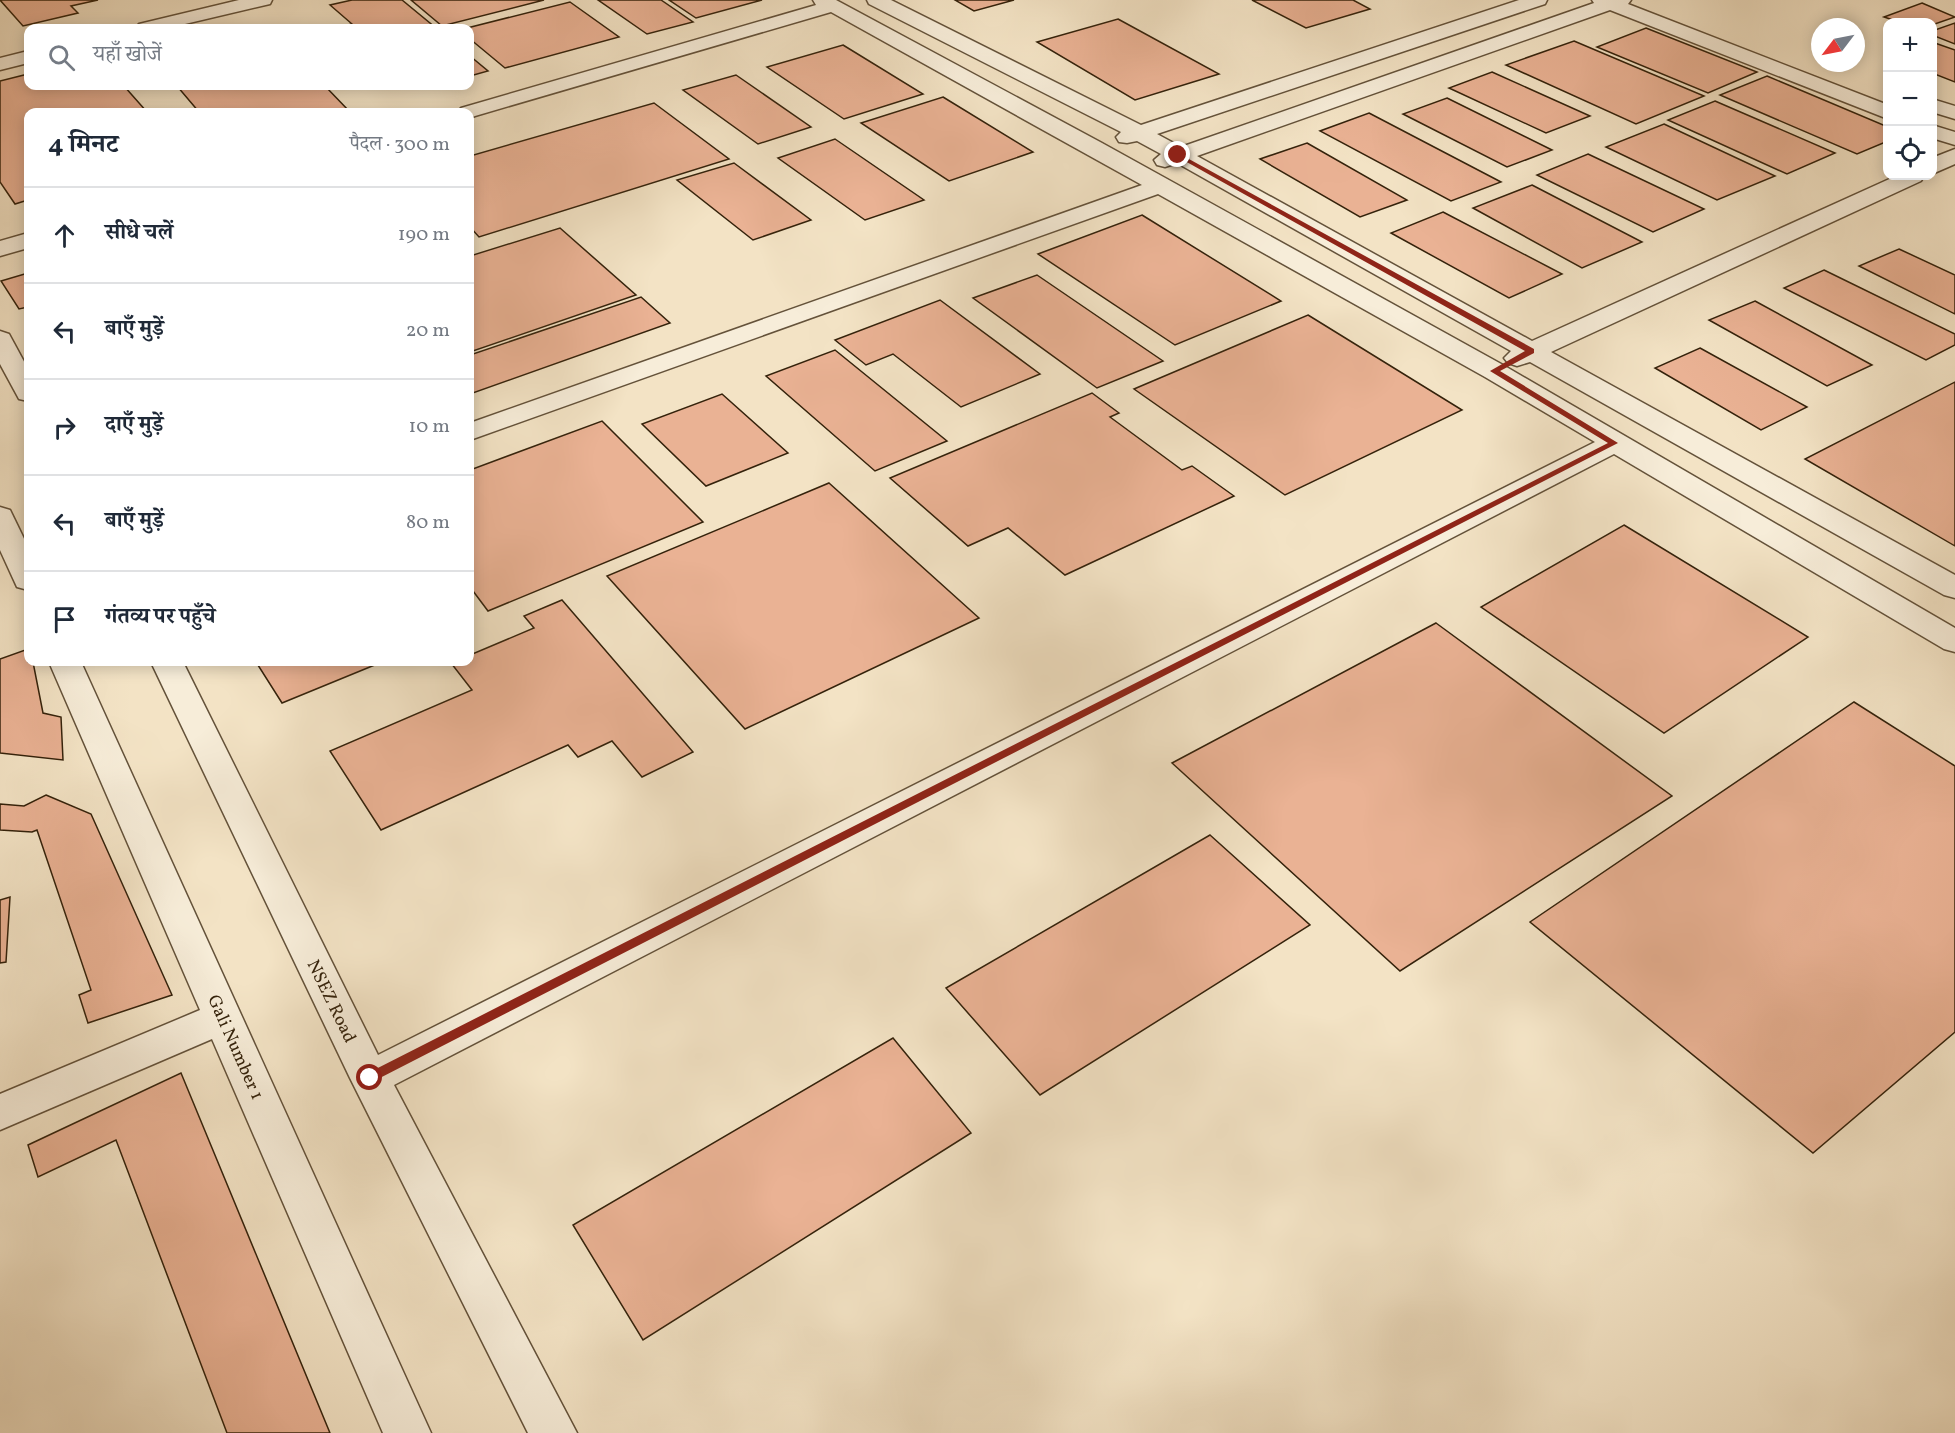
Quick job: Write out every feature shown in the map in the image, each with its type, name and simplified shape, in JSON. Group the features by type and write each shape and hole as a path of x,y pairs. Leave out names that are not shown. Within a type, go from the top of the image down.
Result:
{"street":[{"path":"163,24 263,0"},
{"path":"876,0 1139,133 1955,588"},
{"path":"1094,148 1538,0"},
{"path":"1650,0 1704,20"},
{"path":"1134,171 1611,1 1883,111"},
{"path":"474,110 827,3 1094,148 1494,371 1955,642"},
{"path":"0,64 24,58"},
{"path":"1937,107 1955,113"},
{"path":"1937,132 1955,139"},
{"path":"1937,165 1955,156"},
{"path":"1494,371 1531,351 1905,180"},
{"path":"474,431 1160,186"},
{"path":"0,249 24,241"},
{"path":"0,339 24,385"},
{"path":"370,1078 1614,443"},
{"path":"0,516 24,571"},
{"name":"Gali Number 1","path":"67,666 407,1433"},
{"name":"NSEZ Road","path":"169,666 370,1078 553,1433"},
{"path":"0,1112 223,1017"}],"building":[{"path":"0,0 98,0 71,6 78,13 23,26"},
{"path":"352,0 402,0 431,24 352,24 330,5"},
{"path":"411,0 544,0 450,24 440,24"},
{"path":"598,0 661,0 693,22 647,34"},
{"path":"669,0 762,0 696,18"},
{"path":"955,0 1014,0 974,11"},
{"path":"1252,0 1353,0 1370,9 1306,28"},
{"path":"570,2 619,37 505,68 474,42 474,26"},
{"path":"1922,3 1955,17 1937,23 1937,18 1884,17"},
{"path":"1118,19 1219,74 1135,100 1037,42"},
{"path":"1955,23 1955,44 1937,37 1937,29"},
{"path":"1646,28 1757,72 1708,93 1597,47"},
{"path":"1574,41 1704,96 1636,124 1506,65"},
{"path":"1937,44 1955,50 1955,82 1937,75"},
{"path":"843,45 923,94 844,119 767,67"},
{"path":"474,59 488,71 474,75"},
{"path":"1492,72 1590,116 1546,133 1449,88"},
{"path":"24,75 24,90 128,90 143,108 24,108 24,201 15,204 0,182 0,81"},
{"path":"736,75 811,127 758,144 683,90"},
{"path":"1767,76 1883,125 1883,143 1857,154 1720,95"},
{"path":"180,90 329,90 346,108 196,108"},
{"path":"943,97 1033,152 949,181 861,123"},
{"path":"1447,98 1552,150 1507,167 1403,114"},
{"path":"1715,101 1835,153 1787,174 1668,120"},
{"path":"654,103 729,159 479,237 474,231 474,155"},
{"path":"1369,113 1501,182 1451,201 1320,131"},
{"path":"1664,124 1775,176 1717,200 1606,147"},
{"path":"835,139 924,200 865,220 778,158"},
{"path":"1307,143 1407,200 1360,217 1260,159"},
{"path":"1588,154 1704,209 1653,232 1537,175"},
{"path":"734,163 811,220 753,240 677,180"},
{"path":"1532,185 1642,242 1582,268 1473,208"},
{"path":"1443,212 1562,274 1509,298 1391,233"},
{"path":"1142,215 1281,301 1175,345 1038,254"},
{"path":"560,228 636,295 474,351 474,255"},
{"path":"1899,249 1955,275 1955,314 1859,266"},
{"path":"1824,270 1955,334 1955,345 1926,360 1784,288"},
{"path":"24,274 24,308 19,309 1,281"},
{"path":"1037,275 1163,361 1097,388 973,298"},
{"path":"641,297 670,323 474,393 474,354"},
{"path":"940,300 1040,374 961,407 893,354 866,365 835,340"},
{"path":"1755,301 1872,365 1827,386 1709,320"},
{"path":"1308,315 1462,410 1285,495 1134,389"},
{"path":"1700,348 1807,407 1761,430 1655,368"},
{"path":"835,350 947,441 875,471 766,376"},
{"path":"1955,382 1955,546 1805,459"},
{"path":"1092,393 1119,413 1110,417 1182,470 1192,466 1234,496 1065,575 1008,528 968,546 890,478"},
{"path":"722,394 788,453 706,486 642,424"},
{"path":"602,421 703,522 488,611 474,592 474,469"},
{"path":"829,483 979,618 745,729 607,576"},
{"path":"1624,525 1808,637 1664,733 1481,607"},
{"path":"562,600 693,752 642,777 612,741 578,757 568,745 381,830 330,751 472,690 453,666 474,666 474,653 534,628 524,616"},
{"path":"1436,623 1672,796 1400,971 1172,763"},
{"path":"24,650 24,666 34,666 43,713 61,717 63,760 0,753 0,659"},
{"path":"259,666 372,666 282,703"},
{"path":"1854,702 1955,766 1955,1032 1813,1153 1530,922"},
{"path":"46,795 91,814 172,995 88,1023 79,995 91,990 37,830 32,832 0,830 0,804 24,806"},
{"path":"1210,835 1310,925 1040,1095 946,988"},
{"path":"10,897 6,962 0,963 0,900"},
{"path":"893,1038 971,1133 643,1340 573,1225"},
{"path":"181,1073 330,1433 227,1433 116,1140 38,1177 28,1145"}],"route":[{"path":"370,1078 1614,443 1494,371 1531,351 1178,155"}]}
